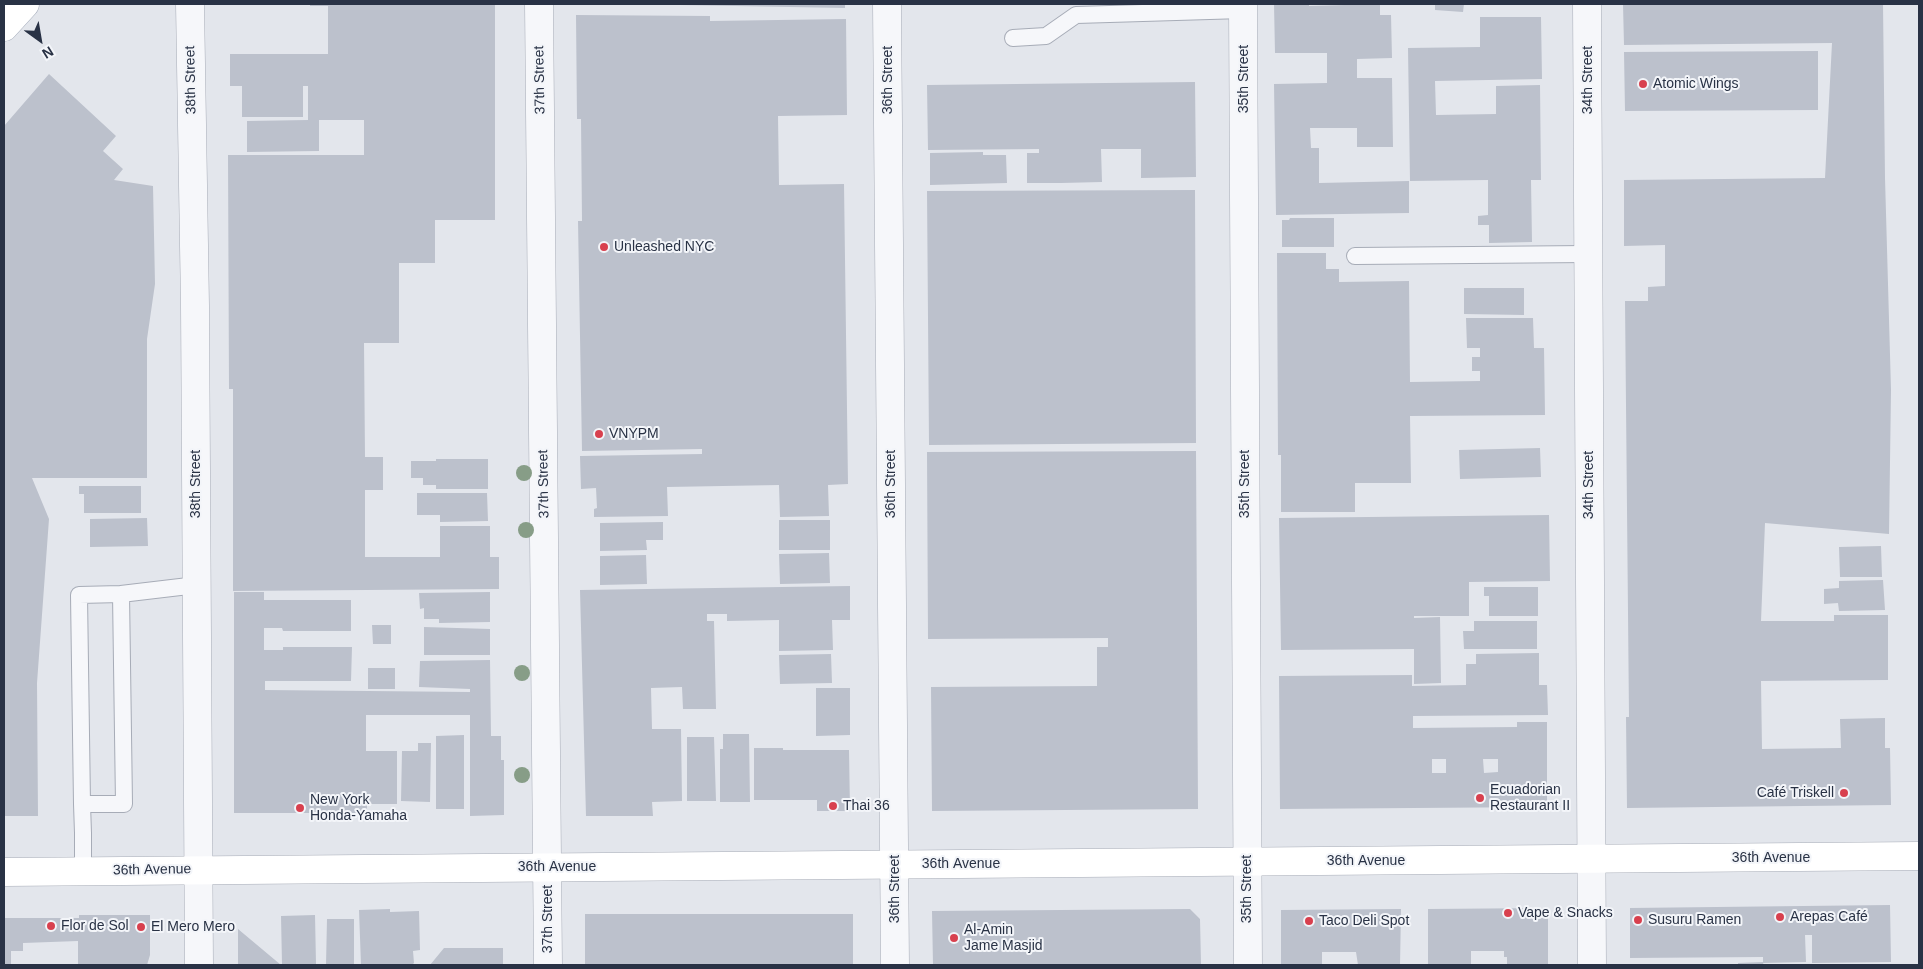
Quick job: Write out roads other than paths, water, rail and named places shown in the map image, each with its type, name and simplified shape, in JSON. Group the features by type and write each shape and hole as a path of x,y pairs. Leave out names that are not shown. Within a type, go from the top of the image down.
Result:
{"street":[{"path":"4,27 25,4"},
{"name":"38th Street","path":"190,4 195,306 198,965"},
{"name":"37th Street","path":"539,4 548,965"},
{"name":"36th Street","path":"887,4 895,965"},
{"name":"34th Street","path":"1588,4 1592,965"},
{"name":"35th Street","path":"1243,7 1248,965"},
{"name":"36th Avenue","path":"4,872 1919,856"}],"lane":[{"path":"1013,38 1046,36 1076,15 1243,7"},
{"path":"1355,256 1588,254"},
{"path":"83,871 79,595 121,594 197,585"},
{"path":"82,804 124,804 121,594"}],"place":[{"name":"Atomic Wings","path":"1643,84"},
{"name":"Unleashed NYC","path":"604,247"},
{"name":"VNYPM","path":"599,434"},
{"name":"Café Triskell","path":"1844,793"},
{"name":"Ecuadorian Restaurant II","path":"1480,798"},
{"name":"Thai 36","path":"833,806"},
{"name":"New York Honda-Yamaha","path":"300,808"},
{"name":"Vape & Snacks","path":"1508,913"},
{"name":"Arepas Café","path":"1780,917"},
{"name":"Susuru Ramen","path":"1638,920"},
{"name":"Taco Deli Spot","path":"1309,921"},
{"name":"Flor de Sol","path":"51,926"},
{"name":"El Mero Mero","path":"141,927"},
{"name":"Al-Amin Jame Masjid","path":"954,938"}]}
